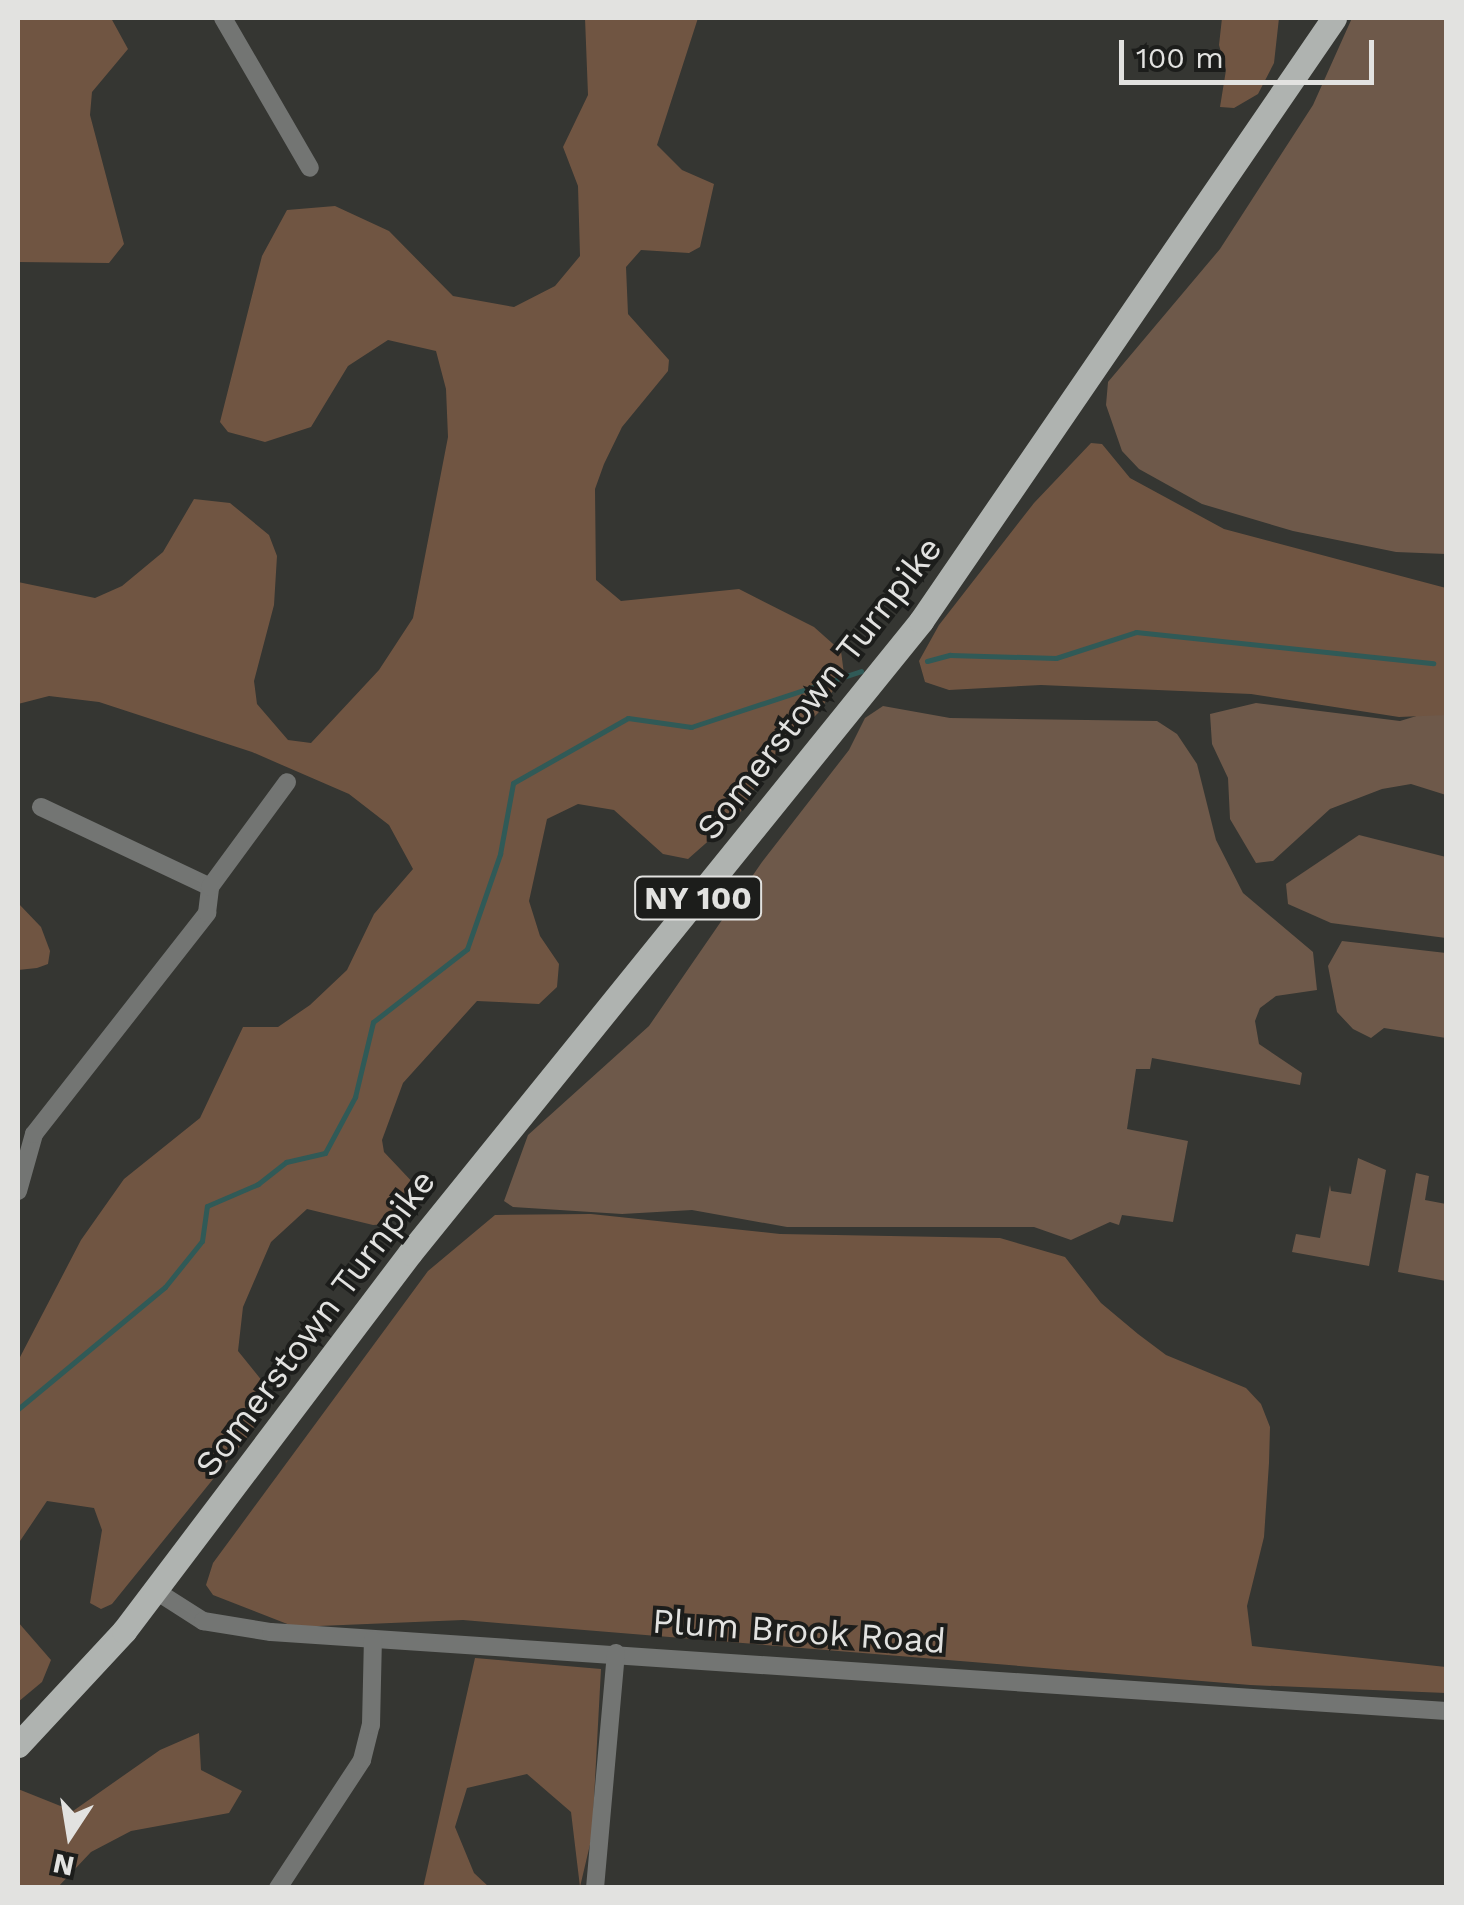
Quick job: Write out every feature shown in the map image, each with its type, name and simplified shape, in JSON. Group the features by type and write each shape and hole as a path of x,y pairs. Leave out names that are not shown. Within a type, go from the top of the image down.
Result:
{"main road":[{"name":"Somerstown Turnpike","path":"19,1740 156,1591 410,1253 921,621 1334,18"}],"street":[{"path":"223,18 310,168"},
{"path":"18,1191 34,1134 207,913 210,887 287,782"},
{"path":"41,807 210,887"},
{"name":"Plum Brook Road","path":"156,1591 204,1621 373,1640 616,1653 1446,1711"},
{"path":"278,1888 362,1760 371,1725 373,1640"},
{"path":"595,1888 616,1653"}],"shaded area":[{"path":"18,18 111,18 128,49 92,92 90,115 124,244 109,263 18,262"},
{"path":"585,18 698,18 657,145 682,170 714,184 700,247 689,253 641,250 626,267 628,314 669,360 668,371 622,427 595,489 596,580 621,601 739,589 814,627 841,651 844,674 818,713 773,758 739,814 688,859 663,854 614,810 578,804 547,819 529,901 540,936 559,964 557,987 539,1004 477,1001 403,1083 382,1140 384,1152 417,1187 406,1208 387,1224 373,1225 307,1209 271,1242 243,1307 238,1351 263,1382 262,1409 252,1431 112,1604 101,1609 90,1603 102,1530 94,1508 47,1501 18,1544 18,1361 81,1240 124,1179 200,1118 243,1027 278,1027 310,1005 347,970 374,914 413,869 389,825 349,794 252,752 99,702 49,696 18,704 18,582 95,598 122,586 163,552 194,499 230,503 269,535 277,556 274,605 254,681 257,704 288,740 311,743 379,670 413,618 448,437 446,389 436,351 388,340 348,366 311,427 265,442 228,432 220,422 262,256 287,210 335,206 389,231 453,296 514,307 555,286 580,256 578,186 563,147 588,95"},
{"path":"1222,18 1279,18 1274,63 1258,94 1234,108 1220,107 1226,70 1219,45"},
{"path":"1352,18 1446,18 1446,554 1396,552 1293,531 1202,504 1139,469 1122,451 1106,405 1108,382 1220,249 1313,105"},
{"path":"1091,443 1102,444 1130,478 1224,529 1446,588 1446,715 1399,717 1251,694 1041,685 949,690 925,682 919,661 939,625 1034,503"},
{"path":"1256,703 1400,721 1446,707 1446,795 1411,784 1382,789 1330,809 1273,861 1256,863 1230,819 1228,778 1212,744 1210,714"},
{"path":"883,706 950,718 1157,721 1177,734 1197,764 1216,840 1243,893 1313,952 1317,990 1276,996 1260,1008 1255,1021 1259,1044 1302,1073 1300,1085 1152,1058 1150,1069 1136,1069 1127,1129 1188,1141 1173,1222 1122,1215 1119,1225 1110,1222 1071,1240 1034,1227 787,1227 692,1210 622,1214 513,1207 504,1201 528,1135 649,1026 762,862 849,750 865,718"},
{"path":"1359,835 1446,857 1446,938 1331,923 1288,904 1286,884"},
{"path":"18,903 41,927 50,951 48,964 18,970"},
{"path":"1342,941 1446,953 1446,1038 1384,1028 1371,1038 1353,1029 1337,1012 1328,966"},
{"path":"1358,1158 1386,1170 1369,1266 1292,1252 1296,1234 1320,1238 1330,1185 1331,1191 1351,1194"},
{"path":"1416,1173 1429,1176 1425,1200 1446,1204 1446,1281 1398,1272"},
{"path":"591,1214 780,1234 1000,1238 1065,1257 1101,1303 1166,1355 1246,1388 1261,1404 1270,1427 1269,1463 1264,1537 1247,1606 1252,1646 1446,1667 1446,1693 1250,1685 463,1620 295,1627 213,1595 206,1585 213,1563 428,1271 495,1215"},
{"path":"18,1622 51,1660 42,1682 18,1702"},
{"path":"475,1658 601,1669 592,1836 580,1887 571,1812 527,1774 467,1788 455,1827 474,1873 489,1887 423,1888"},
{"path":"199,1733 201,1770 242,1791 229,1813 131,1831 91,1852 58,1887 18,1887 18,1789 73,1811 160,1750"}],"waterway":[{"path":"927,661 950,655 1056,658 1136,632 1433,663"},
{"path":"18,1409 165,1287 202,1241 207,1206 258,1184 286,1162 325,1153 355,1097 373,1022 467,949 500,854 513,783 628,718 691,727 861,671"}]}
